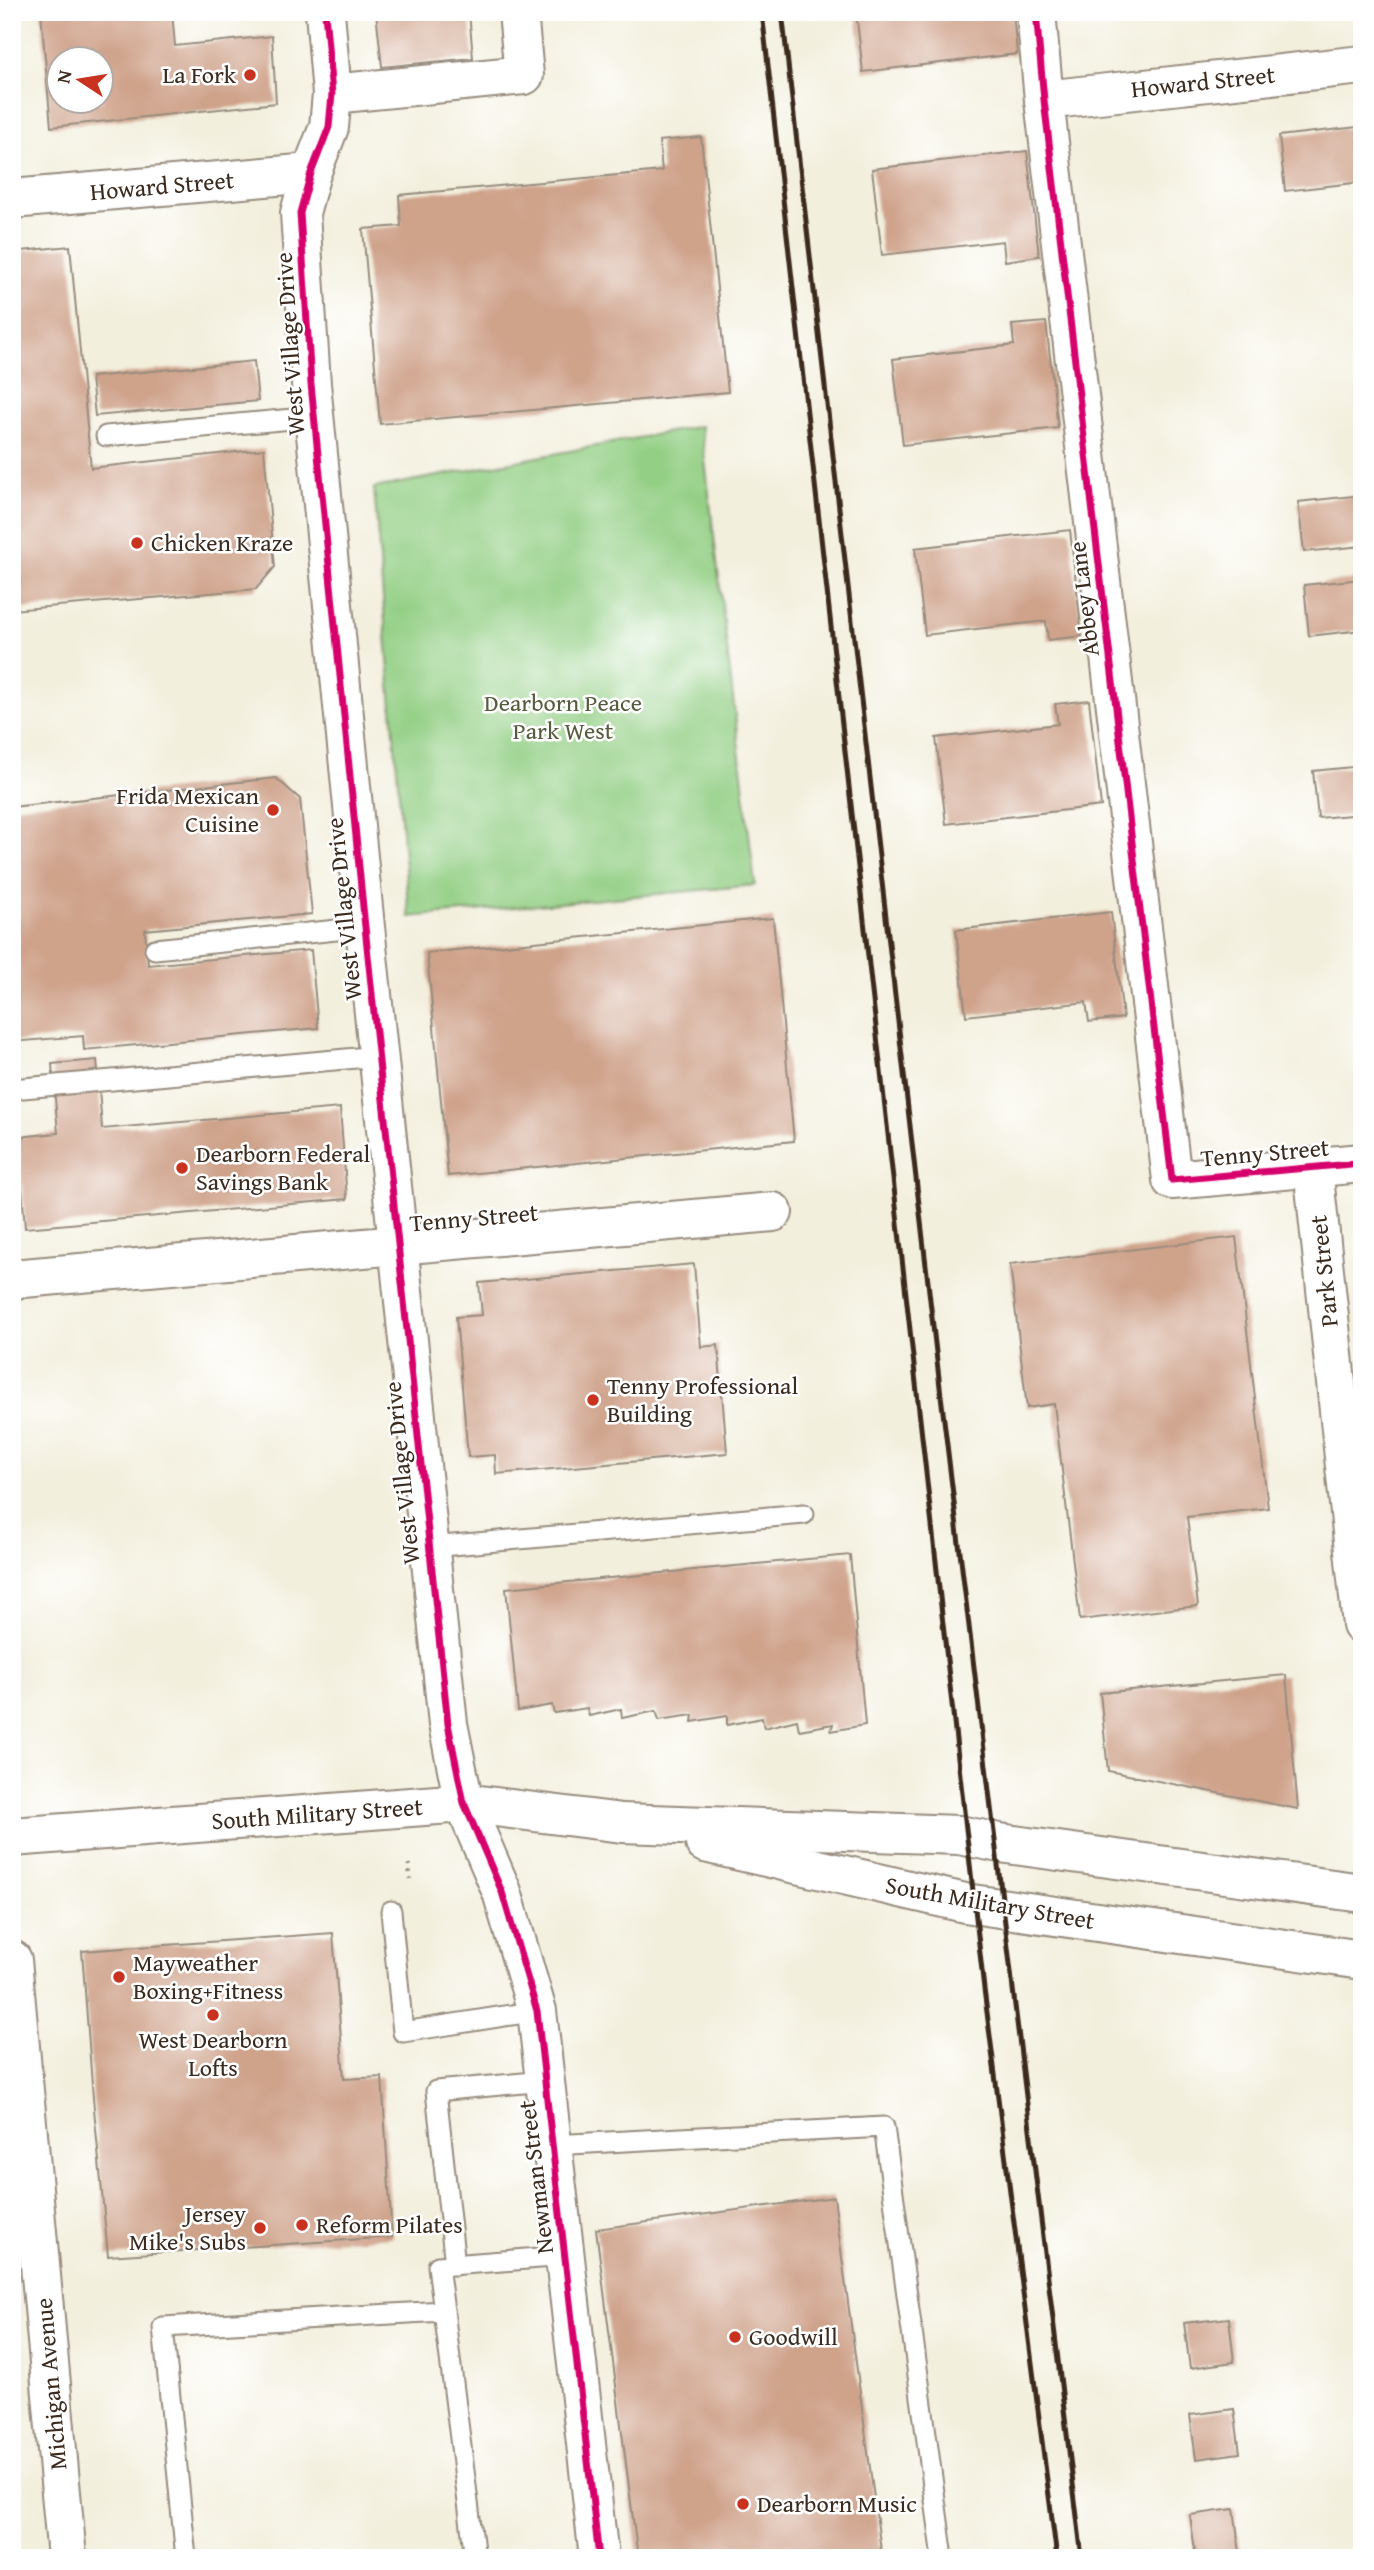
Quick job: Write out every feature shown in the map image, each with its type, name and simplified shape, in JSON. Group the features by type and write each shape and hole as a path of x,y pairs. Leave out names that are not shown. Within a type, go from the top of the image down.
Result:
{"street":[{"name":"West Village Drive","path":"324,12 332,94 329,127 311,173 300,213 314,416 448,1724 464,1803"},
{"path":"332,94 524,75 518,12"},
{"name":"Abbey Lane","path":"1037,12 1044,100 1172,1180"},
{"name":"Howard Street","path":"1044,100 1362,65"},
{"name":"Howard Street","path":"12,199 311,173"},
{"name":"Tenny Street","path":"1172,1180 1362,1163"},
{"name":"Park Street","path":"1313,1168 1362,1625"},
{"name":"Tenny Street","path":"12,1279 773,1212"},
{"name":"South Military Street","path":"12,1837 464,1803 622,1823 959,1835 1362,1893"},
{"name":"Newman Street","path":"464,1803 502,1892 537,2011 599,2558"},
{"name":"South Military Street","path":"622,1823 965,1903 1362,1960"},
{"name":"Michigan Avenue","path":"12,1960 67,2558"}],"lane":[{"path":"106,436 314,416"},
{"path":"155,949 365,928"},
{"path":"12,1089 379,1056"},
{"path":"429,1547 804,1514"},
{"path":"391,1911 403,2032 537,2011"},
{"path":"456,2265 436,2091 545,2081"},
{"path":"553,2145 884,2127 943,2558"},
{"path":"475,2558 438,2266 565,2256"},
{"path":"186,2558 163,2327 444,2311"}],"path":[{"path":"410,1864 410,1879"}],"green space":[{"name":"Dearborn Peace Park West","path":"701,426 755,885 409,917 374,488"}],"building":[{"path":"41,12 172,12 175,46 272,36 276,103 51,127 50,116 116,116 116,46 46,46 46,70"},
{"path":"190,12 214,12 214,14 190,16"},
{"path":"376,12 469,12 473,58 382,67"},
{"path":"546,12 622,12 622,14 547,22"},
{"path":"856,12 1013,12 1017,54 863,72"},
{"path":"1357,127 1362,182 1285,191 1279,136"},
{"path":"701,137 728,392 380,424 363,229 401,226 399,195 662,171 659,141"},
{"path":"1027,151 1039,256 1005,261 1003,241 882,255 872,169"},
{"path":"70,246 91,468 264,449 275,567 256,589 12,610 12,252"},
{"path":"1046,322 1058,428 903,445 893,359 1014,345 1012,325"},
{"path":"254,361 258,401 95,416 91,377"},
{"path":"1362,495 1362,546 1304,552 1298,502"},
{"path":"1070,530 1082,636 1048,640 1046,621 925,635 915,548"},
{"path":"1362,579 1362,630 1309,636 1304,585"},
{"path":"1089,700 1101,806 946,824 936,738 1058,724 1055,704"},
{"path":"1362,766 1362,814 1318,818 1313,771"},
{"path":"276,778 300,799 312,914 145,930 148,965 311,950 318,1028 84,1050 83,1036 12,1042 12,807"},
{"path":"1111,912 1123,1018 1089,1022 1086,1002 966,1016 956,930"},
{"path":"773,918 794,1141 448,1176 427,953"},
{"name":"Dearborn Federal Savings Bank","path":"97,1060 102,1129 340,1108 347,1199 25,1228 18,1137 58,1133 52,1064"},
{"path":"1236,1237 1268,1508 1187,1517 1198,1606 1080,1620 1054,1404 1027,1408 1010,1264"},
{"name":"Tenny Professional Building","path":"694,1264 701,1347 718,1345 727,1453 496,1474 495,1455 468,1457 456,1317 482,1315 479,1283"},
{"path":"850,1555 865,1725 831,1731 833,1724 799,1730 797,1720 764,1728 762,1718 727,1725 727,1716 692,1722 693,1715 659,1720 656,1711 622,1718 621,1709 589,1716 587,1708 554,1713 552,1705 518,1711 506,1588"},
{"path":"1286,1675 1298,1809 1108,1771 1100,1693"},
{"path":"333,1933 344,2079 382,2077 392,2237 108,2256 82,1951"},
{"path":"834,2197 882,2558 638,2558 596,2229"},
{"path":"1229,2318 1234,2362 1190,2368 1184,2323"},
{"path":"1234,2409 1240,2453 1196,2459 1190,2415"},
{"path":"1234,2509 1240,2553 1196,2558 1190,2515"}],"railway":[{"path":"762,12 984,1989 1057,2558"},
{"path":"782,12 940,1387 1082,2558"}],"cycle path":[{"path":"325,12 332,94 329,127 311,173 300,213 311,384 448,1724 464,1803 502,1892 537,2011 599,2558"},
{"path":"1036,12 1044,100 1172,1180 1362,1163"}],"place":[{"name":"La Fork","path":"250,75"},
{"name":"Chicken Kraze","path":"137,543"},
{"name":"Frida Mexican Cuisine","path":"273,810"},
{"name":"Dearborn Federal Savings Bank","path":"182,1168"},
{"name":"Tenny Professional Building","path":"593,1400"},
{"name":"Mayweather Boxing+Fitness","path":"119,1977"},
{"name":"West Dearborn Lofts","path":"213,2015"},
{"name":"Reform Pilates","path":"302,2225"},
{"name":"Jersey Mike's Subs","path":"260,2228"},
{"name":"Goodwill","path":"735,2337"},
{"name":"Dearborn Music","path":"743,2504"}]}
